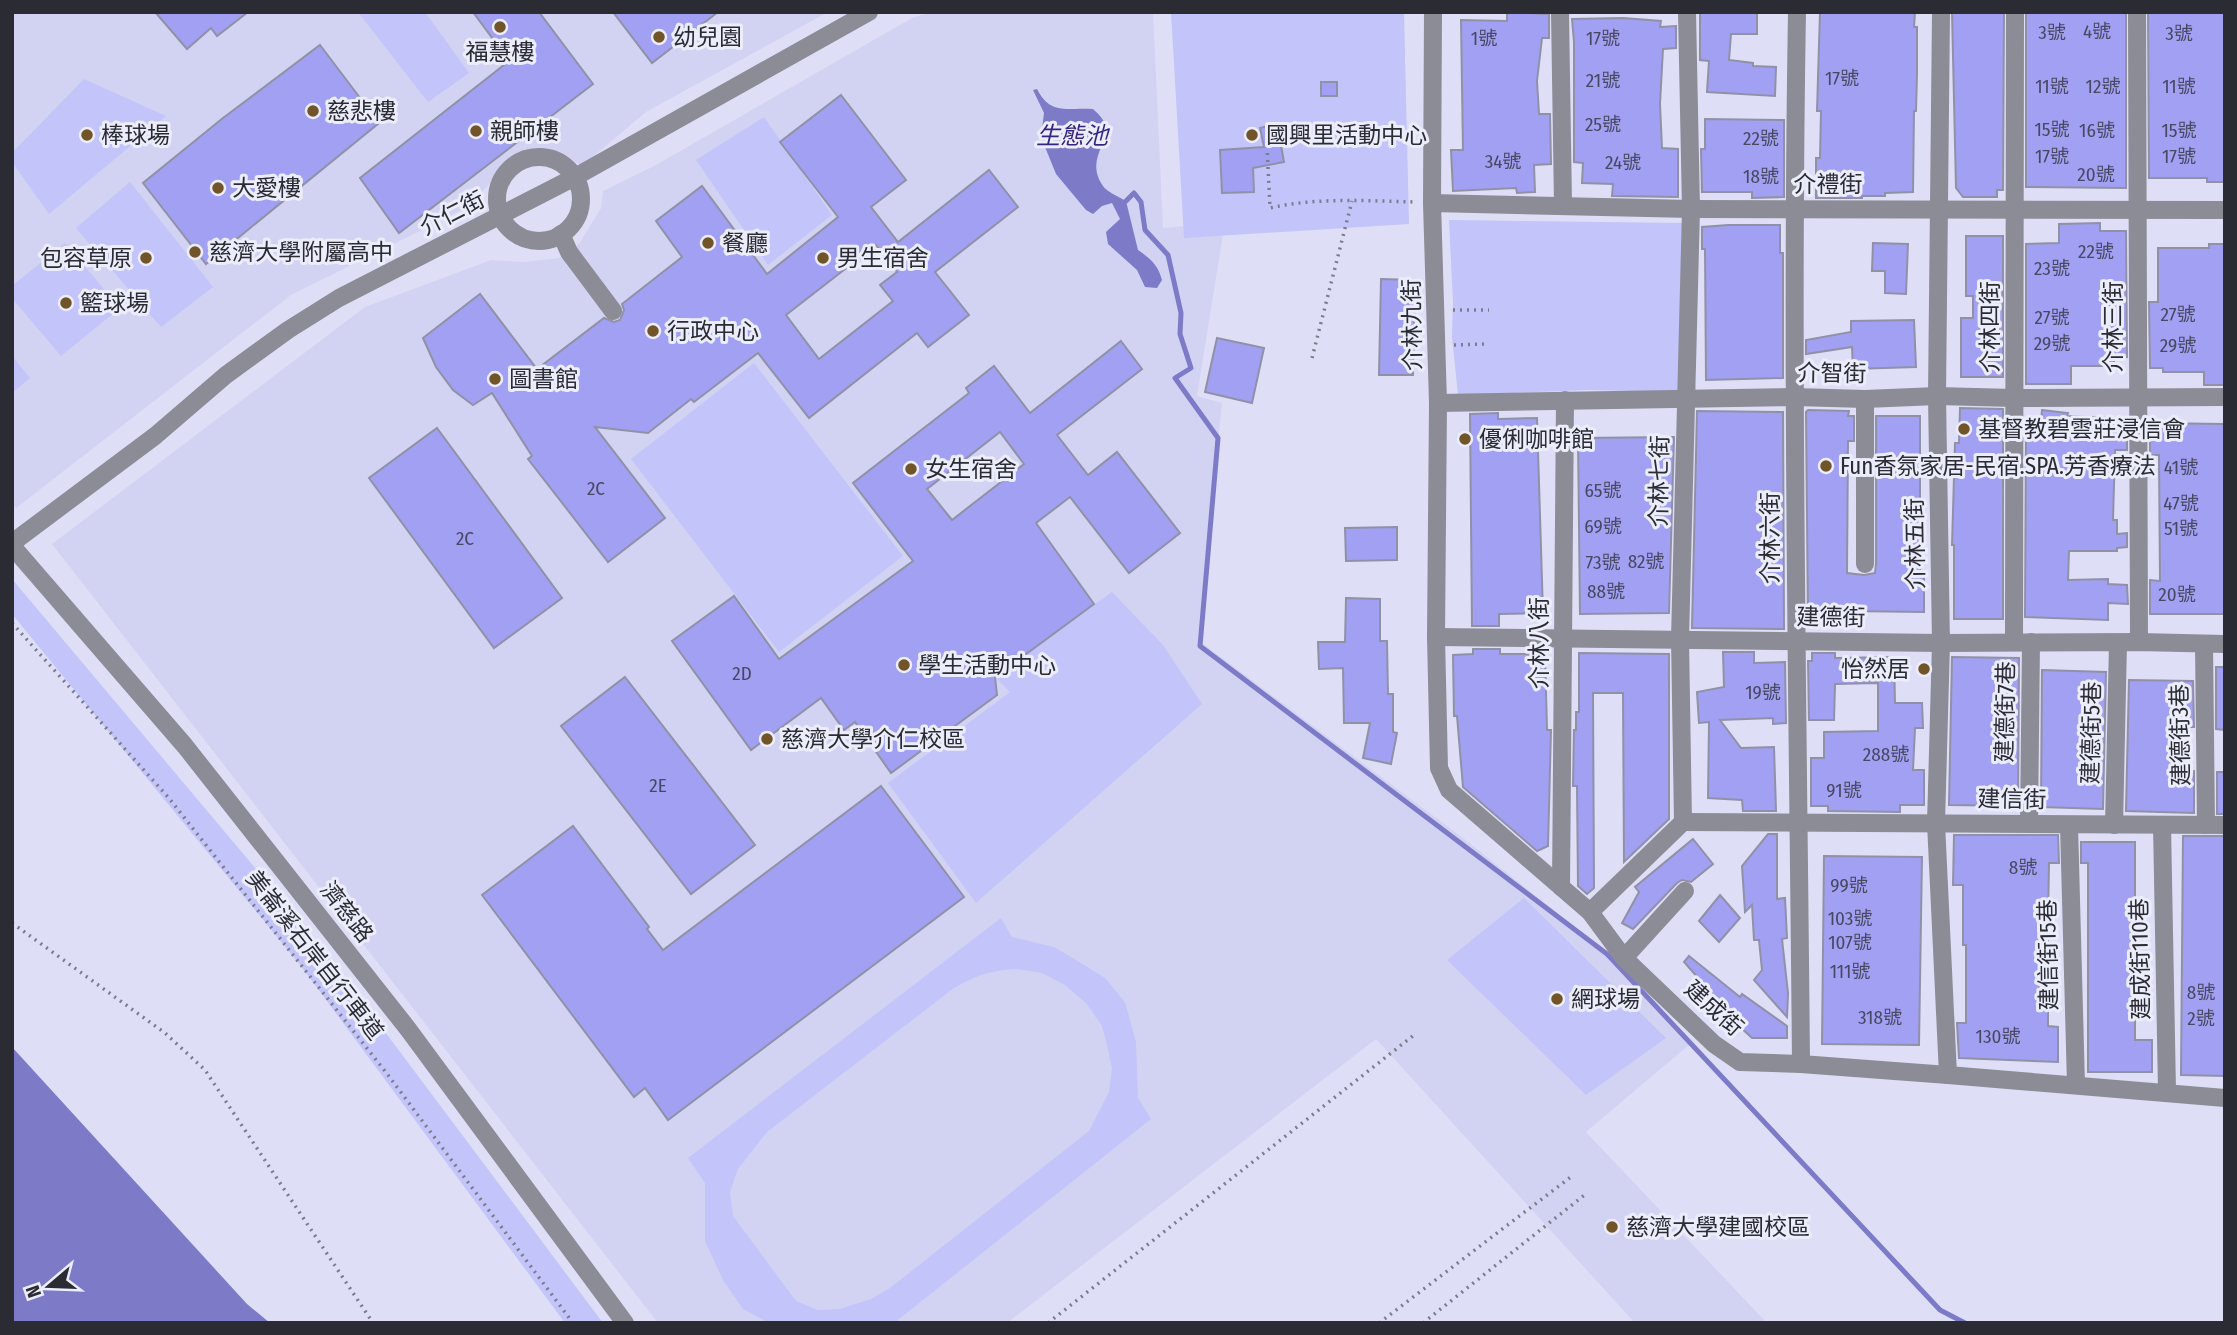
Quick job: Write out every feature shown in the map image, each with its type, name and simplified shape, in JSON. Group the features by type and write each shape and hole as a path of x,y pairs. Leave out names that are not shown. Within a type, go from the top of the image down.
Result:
{"street":[{"name":"介仁街","path":"12,545 155,436 226,375 288,330 339,298 575,177 870,12"},
{"name":"介林九街","path":"1433,12 1432,203 1438,345 1436,637"},
{"path":"1560,12 1563,205"},
{"name":"介林七街","path":"1683,822 1680,639 1691,209 1686,12"},
{"name":"介林六街","path":"1797,12 1793,209 1801,1064"},
{"name":"介林五街","path":"1941,12 1937,396 1941,643 1936,823 1948,1075"},
{"name":"介林四街","path":"2015,12 2014,398 2023,642"},
{"name":"介林三街","path":"2137,12 2139,642"},
{"path":"540,156 554,159 566,166 575,177 580,190 578,217 570,228 561,234 546,241 532,241 508,228 500,216 498,188 504,175 526,158 540,156"},
{"name":"介禮街","path":"1432,203 1691,209 2225,210"},
{"path":"561,234 569,251 612,311"},
{"name":"介智街","path":"1438,403 1795,397 2225,397"},
{"path":"1865,399 1865,564"},
{"name":"介林八街","path":"1561,887 1564,400"},
{"name":"濟慈路","path":"12,545 185,746 237,811 408,1029 625,1323"},
{"name":"建德街","path":"1436,637 2225,644"},
{"name":"建成街","path":"1436,637 1439,768 1449,790 1590,912 1624,958 1714,1044 1740,1062 1801,1064 2167,1091 2225,1098"},
{"name":"建德街7巷","path":"2023,642 2029,824"},
{"name":"建德街5巷","path":"2114,825 2118,643"},
{"name":"建德街3巷","path":"2204,644 2206,825"},
{"path":"1590,912 1683,822"},
{"name":"建信街","path":"1683,822 2225,825"},
{"name":"建信街15巷","path":"2069,825 2076,1085"},
{"name":"建成街110巷","path":"2162,825 2167,1091"},
{"path":"1624,958 1685,891"}],"path":[{"path":"1267,146 1270,208 1352,200 1432,203"},
{"path":"1312,358 1352,200"},
{"path":"1437,310 1489,310"},
{"path":"1438,345 1486,344"},
{"name":"美崙溪右岸自行車道","path":"12,623 168,797 385,1071 573,1323"},
{"path":"12,923 165,1033 205,1070 373,1323"},
{"path":"1048,1323 1414,1035"},
{"path":"1379,1323 1572,1176"},
{"path":"1423,1323 1587,1193"}],"shaded area":[{"name":"慈濟大學附屬高中","path":"12,12 828,12 646,112 583,165 546,154 522,159 507,166 466,208 291,295 16,508 12,504"},
{"path":"358,12 425,12 469,73 428,102"},
{"name":"慈濟大學介仁校區","path":"932,12 1153,12 1163,228 1225,222 1197,396 1222,403 1198,640 1463,838 1585,935 1689,1045 1586,1132 1767,1323 1635,1323 1376,1039 1007,1323 658,1323 52,544 365,307 491,260 525,262 559,258 579,244 601,208 603,191 654,166 912,18"},
{"path":"1171,12 1404,12 1409,224 1184,238"},
{"name":"棒球場","path":"84,79 166,116 49,214 12,162 12,153"},
{"path":"764,117 832,215 768,265 696,160"},
{"name":"包容草原","path":"130,182 213,287 161,327 76,228"},
{"path":"1449,220 1682,223 1680,392 1588,390 1458,395 1452,337"},
{"name":"籃球場","path":"65,243 120,308 61,356 12,298 12,286"},
{"path":"12,356 30,378 12,393"},
{"path":"754,363 903,556 779,652 631,459"},
{"path":"12,579 320,945 603,1323 565,1323 301,966 12,614"},
{"path":"1112,592 1163,645 1202,704 976,903 888,783 1010,692 995,677"},
{"name":"網球場","path":"1524,898 1666,1038 1586,1095 1447,960"},
{"path":"1001,918 1012,937 1054,947 1105,978 1125,1002 1136,1042 1138,1098 1151,1119 894,1323 769,1323 743,1309 723,1280 705,1241 705,1183 688,1158","holes":["1018,969 1042,973 1065,985 1086,1003 1102,1026 1112,1068 1109,1092 1089,1131 890,1288 871,1299 840,1309 818,1310 796,1301 733,1216 730,1192 738,1169 767,1132 950,991 966,981 999,971"]}],"water":[{"name":"生態池","path":"1037,89 1042,98 1054,107 1093,109 1103,120 1105,137 1097,159 1098,176 1105,188 1126,201 1138,250 1153,263 1162,280 1157,288 1145,287 1137,270 1108,244 1106,232 1120,219 1112,203 1102,206 1093,214 1086,210 1056,174 1041,137 1044,113 1033,90"},
{"path":"12,1047 247,1304 270,1323 12,1323"}],"building":[{"path":"155,12 248,12 217,36 211,28 187,49"},
{"name":"親師樓","path":"473,12 539,12 593,84 399,233 360,178 509,61"},
{"name":"幼兒園","path":"613,12 718,12 652,63"},
{"path":"1507,12 1549,14 1549,38 1542,38 1537,81 1539,114 1550,114 1551,164 1534,165 1535,192 1517,193 1516,188 1453,191 1451,150 1463,150 1461,20 1507,21"},
{"path":"1700,12 1757,12 1757,34 1731,34 1729,60 1753,63 1753,66 1776,67 1775,96 1707,92 1709,61 1700,60"},
{"path":"1820,12 1915,12 1917,74 1913,192 1885,193 1885,196 1862,198 1816,198 1816,158 1820,158 1821,111 1817,111"},
{"path":"1952,12 2004,12 2003,190 1997,190 1997,197 1963,197 1956,188"},
{"path":"2026,12 2126,12 2126,188 2026,187"},
{"path":"2148,12 2225,12 2225,182 2207,182 2207,178 2149,178"},
{"path":"1623,18 1661,21 1660,27 1676,26 1676,48 1663,49 1660,104 1662,148 1678,149 1678,197 1612,196 1613,184 1582,183 1583,163 1574,162 1572,19"},
{"path":"320,45 379,123 206,264 143,183"},
{"path":"1321,82 1337,82 1337,96 1321,96"},
{"path":"841,95 906,180 871,207 898,242 989,170 1018,207 935,272 969,315 928,347 917,333 809,418 758,353 694,402 691,399 648,433 595,427 665,518 608,562 528,459 532,456 492,393 473,405 453,390 436,367 423,338 480,294 537,369 604,318 614,322 620,320 624,310 622,304 682,257 656,221 702,186 767,274 838,217 780,142","holes":["876,245 897,272 880,285 893,301 819,359 786,315"]},
{"path":"1705,119 1784,120 1784,197 1752,198 1752,192 1702,192 1701,149 1705,149"},
{"path":"1280,123 1284,140 1280,140 1284,162 1253,168 1254,192 1222,193 1220,150 1264,147 1260,128"},
{"path":"2100,223 2100,231 2126,231 2127,357 2114,358 2114,366 2071,366 2071,384 2026,384 2026,244 2059,243 2059,224"},
{"path":"1780,225 1780,253 1783,253 1783,378 1706,380 1705,249 1702,249 1702,227"},
{"path":"1966,236 2003,236 2003,377 1961,377 1961,318 1973,318 1973,296 1966,296"},
{"path":"1873,243 1908,244 1906,294 1885,293 1885,271 1872,271"},
{"path":"2209,244 2225,244 2225,385 2204,385 2204,372 2163,372 2163,368 2150,368 2149,302 2158,302 2158,248 2209,248"},
{"path":"1381,279 1415,280 1413,375 1379,375"},
{"path":"1914,320 1916,367 1853,369 1852,347 1806,354 1806,340 1851,332 1851,321"},
{"path":"1217,338 1264,348 1252,403 1205,392"},
{"path":"1121,341 1142,369 1057,435 1088,475 1117,452 1180,533 1129,573 1070,497 1036,523 1094,604 995,677 997,695 891,773 855,722 844,730 821,698 751,750 672,641 734,596 779,659 913,561 853,483 969,393 966,388 994,366 1030,413","holes":["1000,432 1024,464 952,520 927,489"]},
{"path":"1960,408 2003,409 2003,619 1954,619 1952,545 1955,443 1959,443"},
{"path":"1808,410 1849,411 1848,416 1854,416 1854,441 1848,441 1847,573 1864,575 1875,573 1876,564 1876,416 1920,416 1920,574 1924,574 1924,612 1846,611 1846,620 1808,619"},
{"path":"2042,410 2068,413 2067,416 2116,418 2116,431 2127,432 2127,450 2115,450 2113,520 2117,520 2117,534 2127,533 2127,547 2117,548 2117,551 2069,551 2068,580 2108,579 2108,584 2127,585 2128,604 2108,603 2108,620 2025,617 2026,431 2040,432"},
{"path":"1697,411 1783,412 1784,629 1692,628"},
{"path":"1498,413 1498,419 1537,418 1543,613 1499,614 1499,626 1472,626 1470,414"},
{"path":"2150,423 2225,424 2225,614 2150,614 2150,580 2160,581 2159,455 2150,455"},
{"path":"437,428 562,598 494,648 369,478"},
{"path":"1674,437 1669,613 1580,614 1578,438"},
{"path":"1397,527 1397,560 1346,561 1345,528"},
{"path":"1346,598 1380,599 1380,641 1387,641 1388,694 1393,694 1393,732 1397,733 1391,764 1363,758 1370,723 1344,723 1343,668 1319,669 1318,642 1345,642"},
{"path":"1473,649 1500,649 1500,654 1545,654 1547,730 1551,730 1548,846 1537,851 1463,787 1457,716 1454,716 1453,655 1473,654"},
{"path":"1723,652 1754,652 1754,663 1785,662 1786,723 1773,724 1773,718 1720,720 1741,748 1774,747 1776,811 1743,811 1742,800 1708,798 1709,722 1699,723 1697,692 1724,687"},
{"path":"1579,653 1669,654 1669,819 1624,862 1623,693 1593,693 1594,888 1587,894 1578,886 1577,786 1573,786 1574,730 1576,712 1579,712"},
{"path":"1812,653 1835,653 1835,658 1894,657 1895,703 1922,703 1923,728 1915,728 1913,770 1924,770 1924,805 1900,805 1900,812 1828,811 1828,806 1811,806 1811,758 1824,758 1824,732 1878,731 1878,683 1835,684 1834,720 1809,720 1808,661 1812,661"},
{"path":"1952,657 2019,658 2018,806 1949,805"},
{"path":"2216,667 2225,667 2225,730 2216,729"},
{"path":"2042,670 2106,672 2103,809 2041,807"},
{"path":"625,677 755,845 691,894 561,726"},
{"path":"2129,680 2193,681 2194,727 2186,727 2188,770 2194,771 2194,813 2126,811"},
{"path":"2217,772 2225,772 2225,814 2217,814"},
{"path":"881,786 964,897 668,1120 645,1088 634,1097 482,895 573,826 649,927 647,929 663,950"},
{"path":"1768,834 1777,834 1777,899 1785,898 1787,938 1782,939 1788,993 1787,1017 1754,980 1762,970 1759,940 1754,940 1752,905 1745,912 1742,866"},
{"path":"1954,835 2058,835 2059,863 2049,863 2048,1026 2058,1027 2058,1062 1959,1058 1957,1023 1966,1023 1966,945 1963,945 1963,885 1953,885"},
{"path":"2183,836 2225,836 2225,1076 2181,1075"},
{"path":"1693,839 1713,864 1691,882 1682,880 1677,883 1633,929 1622,923 1639,892 1635,887"},
{"path":"2081,842 2135,842 2135,1040 2152,1040 2152,1072 2088,1072 2088,863 2081,863"},
{"path":"1824,856 1922,857 1919,1045 1822,1044"},
{"path":"1720,895 1740,918 1719,942 1699,921"},
{"path":"1689,956 1740,997 1742,994 1787,1026 1787,1038 1752,1038 1740,1027 1743,1024 1730,1014 1684,962"}],"waterway":[{"path":"1126,201 1134,193 1141,202 1145,230 1168,255 1181,313 1180,334 1191,368 1175,378 1218,438 1200,646 1607,954 1940,1310 1965,1323"}],"place":[{"name":"福慧樓","path":"500,27"},
{"name":"幼兒園","path":"659,37"},
{"name":"慈悲樓","path":"313,111"},
{"name":"親師樓","path":"476,131"},
{"name":"棒球場","path":"87,135"},
{"name":"國興里活動中心","path":"1252,135"},
{"name":"大愛樓","path":"218,188"},
{"name":"餐廳","path":"708,243"},
{"name":"慈濟大學附屬高中","path":"195,252"},
{"name":"包容草原","path":"146,258"},
{"name":"男生宿舍","path":"823,258"},
{"name":"籃球場","path":"66,303"},
{"name":"行政中心","path":"653,331"},
{"name":"圖書館","path":"495,379"},
{"name":"基督教碧雲莊浸信會","path":"1964,429"},
{"name":"優俐咖啡館","path":"1465,439"},
{"name":"Fun香氛家居-民宿.SPA.芳香療法","path":"1826,466"},
{"name":"女生宿舍","path":"911,469"},
{"name":"學生活動中心","path":"904,665"},
{"name":"怡然居","path":"1924,669"},
{"name":"慈濟大學介仁校區","path":"767,739"},
{"name":"網球場","path":"1557,999"},
{"name":"慈濟大學建國校區","path":"1612,1227"}]}
